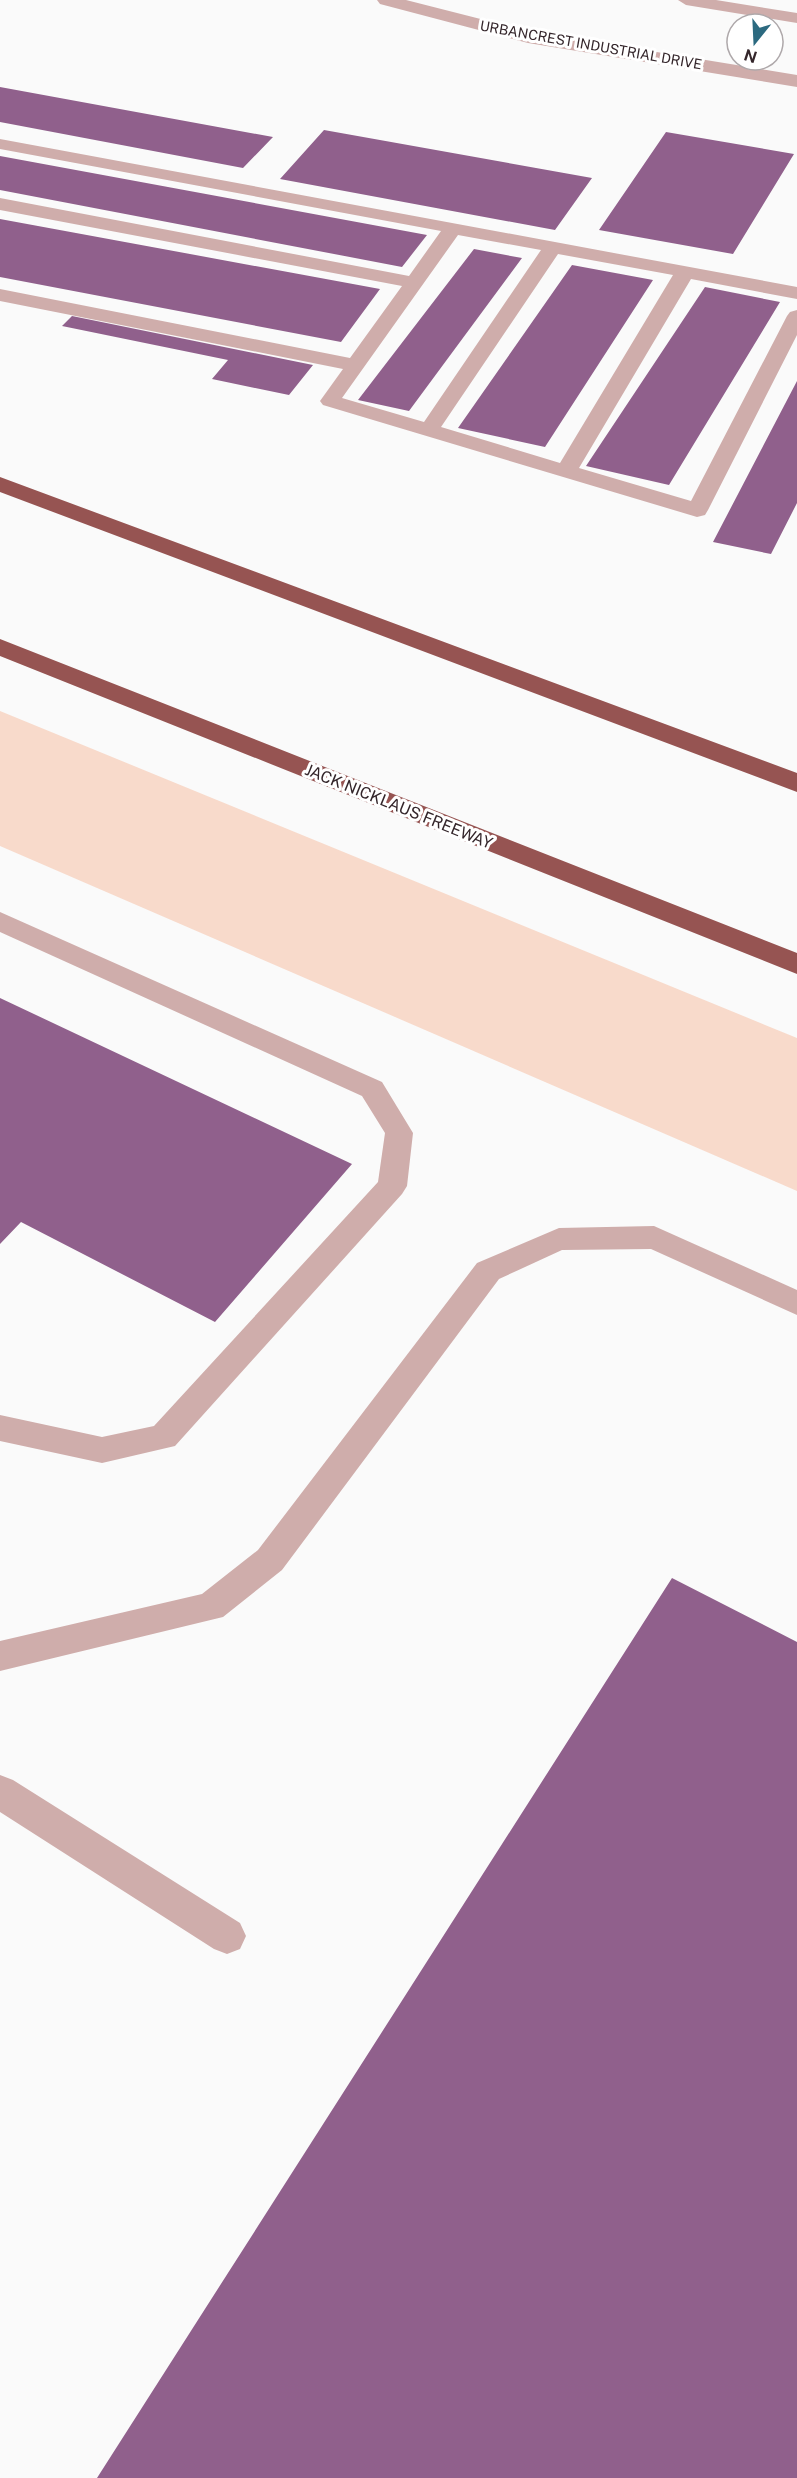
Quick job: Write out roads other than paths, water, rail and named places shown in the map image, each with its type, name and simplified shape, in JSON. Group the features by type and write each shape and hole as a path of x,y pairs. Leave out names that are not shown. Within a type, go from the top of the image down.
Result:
{"highway":[{"path":"0,484 797,783"},
{"name":"JACK NICKLAUS FREEWAY","path":"0,647 797,964"}],"street":[{"name":"URBANCREST INDUSTRIAL DRIVE","path":"386,0 528,37 797,81"}],"lane":[{"path":"686,0 797,18"},
{"path":"0,144 797,293"},
{"path":"0,204 414,283"},
{"path":"453,228 330,401 697,510 797,316"},
{"path":"429,430 553,247"},
{"path":"566,471 685,272"},
{"path":"0,295 356,364"},
{"path":"0,921 372,1089 399,1133 392,1186 164,1437 102,1450 0,1428"},
{"path":"0,1656 211,1607 270,1560 488,1271 549,1243 559,1239 654,1237 797,1303"},
{"path":"0,1792 227,1936"}]}
